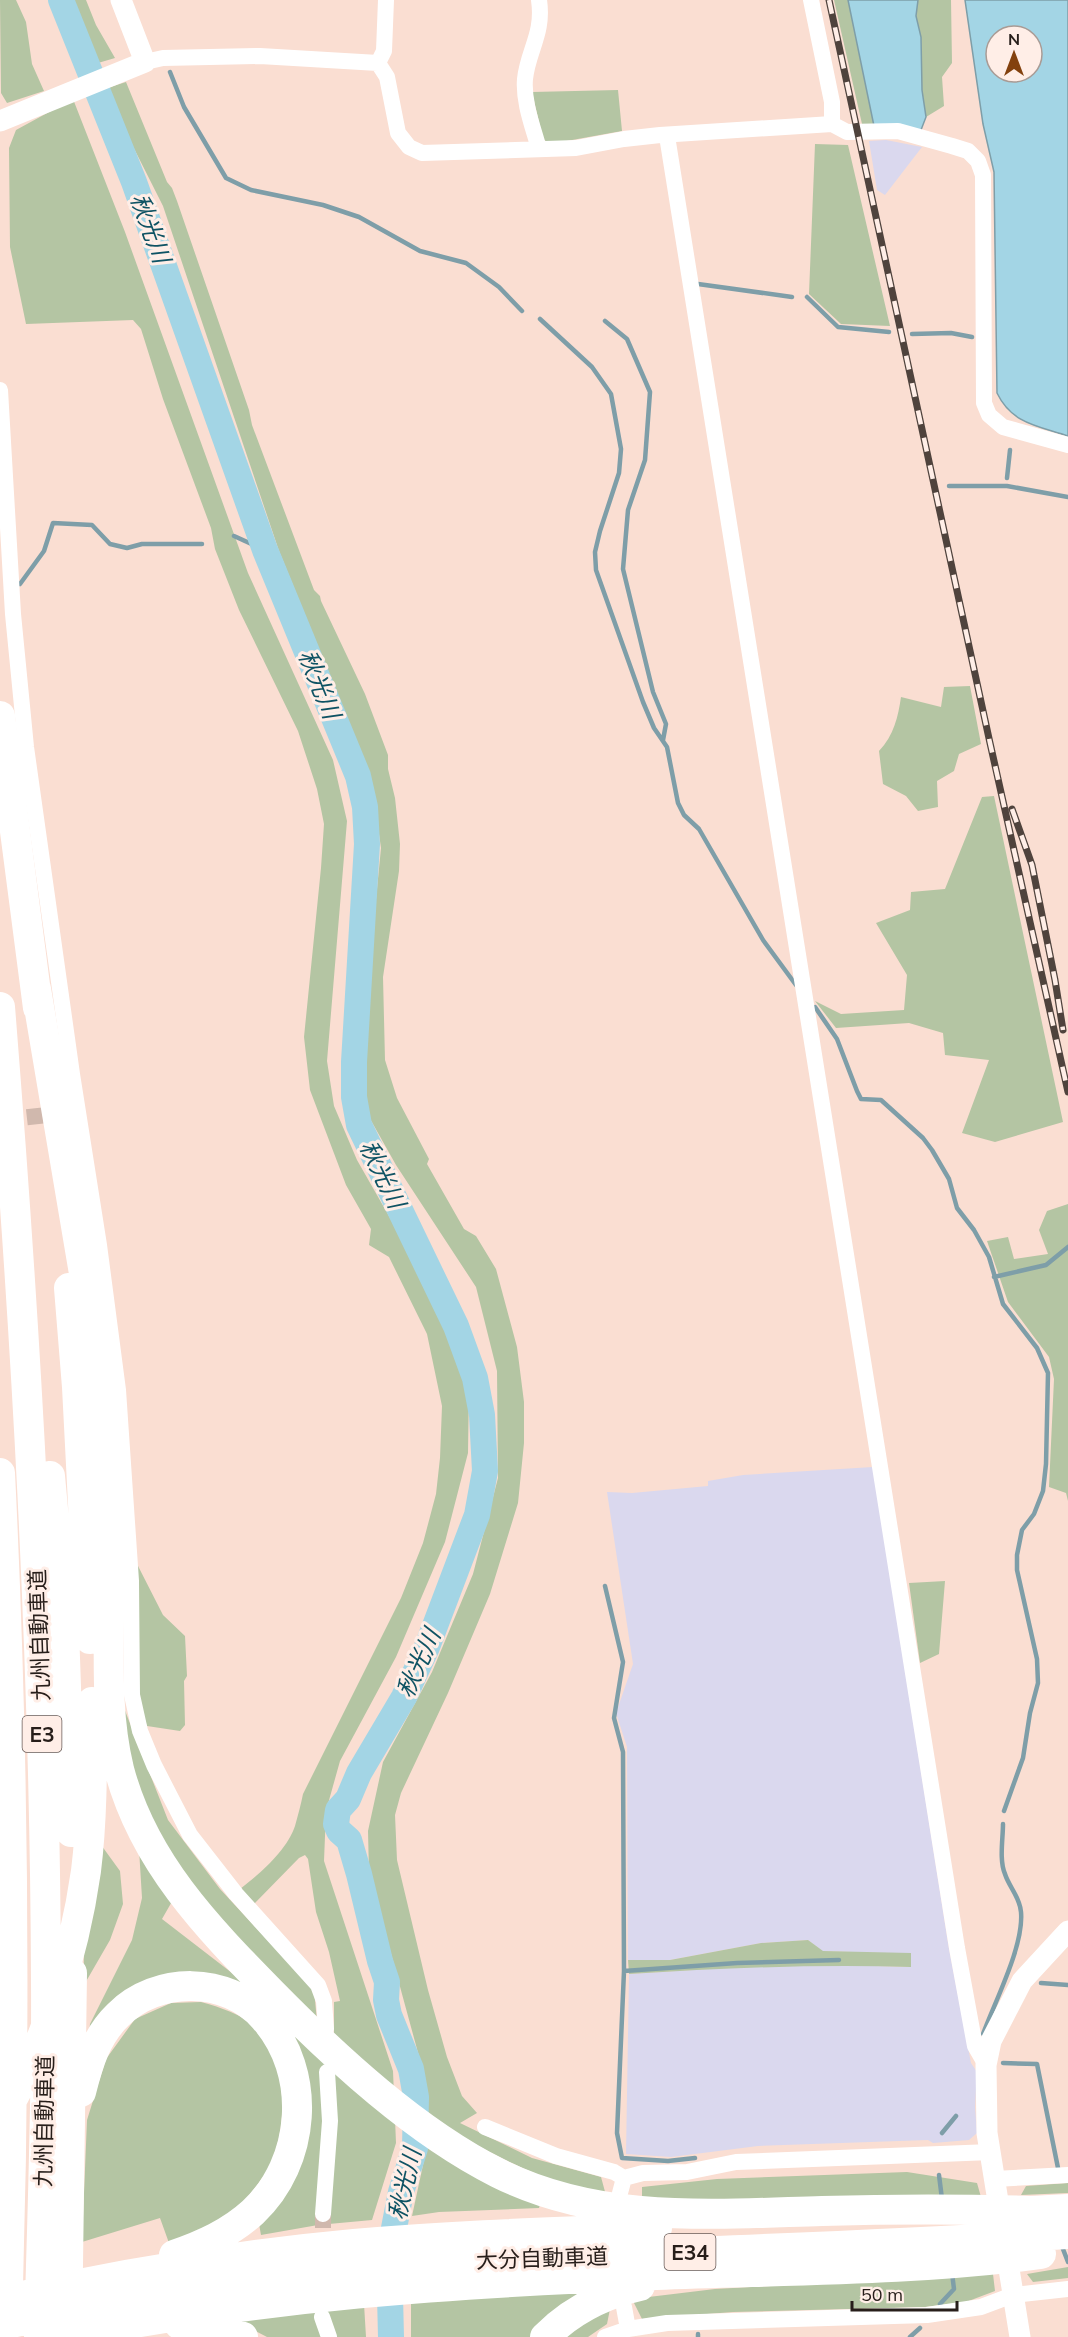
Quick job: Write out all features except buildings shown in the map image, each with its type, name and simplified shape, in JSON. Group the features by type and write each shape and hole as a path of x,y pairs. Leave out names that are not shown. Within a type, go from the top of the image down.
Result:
{"highway":[{"path":"0,717 36,989 71,1313 91,1658 92,1755 86,1870 77,1922 61,1980 41,2038 0,2120"},
{"path":"36,989 92,1315 97,1360 108,1535 111,1713 116,1756 125,1790 146,1840 160,1864 194,1910 288,2009 358,2074 395,2104 472,2158 501,2174 563,2197 596,2206 649,2212 941,2233 1068,2251"},
{"path":"0,1007 16,1214 54,1501 65,1661 72,1867 55,2253 67,2337"},
{"name":"九州自動車道","path":"0,1473 10,1730 14,1993 9,2262 12,2316"},
{"path":"0,1960 3,1806 10,1730"},
{"path":"182,1986 202,1986 220,1990 237,1996 252,2006 264,2018 284,2047 296,2084 297,2125 293,2145 277,2183 252,2212 217,2238 12,2316 55,2253 80,2095 94,2049 117,2016 131,2004 147,1995 163,1989 182,1986"},
{"name":"大分自動車道","path":"12,2316 351,2261 438,2254 941,2233 1034,2211 1068,2209"},
{"name":"大分自動車道","path":"438,2254 575,2232 1068,2234"},
{"path":"545,2337 579,2310 596,2301 636,2287 679,2279 762,2272 941,2233"},
{"path":"92,2281 156,2261 247,2247 351,2261"},
{"path":"438,2254 762,2272"},
{"name":"大分自動車道","path":"12,2316 92,2281 247,2256 351,2261"},
{"path":"74,2337 217,2308 351,2261"},
{"path":"61,2337 175,2324 217,2328 243,2337"}],"street":[{"path":"121,0 145,62"},
{"path":"378,63 384,51 386,0"},
{"path":"539,0 541,12 539,30 525,79 528,109 539,149"},
{"path":"811,0 832,102 832,124"},
{"path":"0,121 145,62 164,58 260,56 378,63"},
{"path":"378,63 387,77 398,132 409,147 422,153 576,148 624,139 832,124 847,132 898,131 968,152 978,161 983,175 984,403 989,415 1003,427 1068,445"},
{"path":"668,136 957,1948 975,2046 986,2064"},
{"path":"0,390 13,614 26,747 75,1112 99,1245 118,1390 131,1581 127,1695 151,1756 190,1835 236,1894 318,1985 324,2001 326,2029"},
{"path":"1020,2337 987,2133 986,2064 991,2041 1022,1981 1068,1931"},
{"path":"323,2214 330,2121 327,2072"},
{"path":"485,2127 556,2156 614,2172 622,2185 643,2173 687,2172 736,2162 991,2152"},
{"path":"995,2180 1068,2175"},
{"path":"605,2337 628,2329 668,2323 927,2315 981,2307 1013,2295 1068,2289"},
{"path":"624,2307 628,2329"},
{"path":"322,2317 329,2337"}],"shaded area":[{"path":"848,0 918,0 916,16 921,37 922,90 926,117 921,130 874,126"},
{"path":"965,0 1068,0 1068,436 1018,418 1003,403 997,393 994,172 983,124"},
{"path":"886,140 922,147 885,195 877,190 869,141"},
{"path":"873,1467 949,1949 971,2063 977,2072 975,2107 977,2133 969,2140 933,2143 928,2140 758,2146 671,2157 626,2154 629,1974 740,1967 840,1965 911,1967 911,1954 822,1951 808,1940 761,1943 670,1960 628,1960 627,1747 616,1713 633,1664 607,1492 632,1493 708,1486 708,1481 743,1475"}],"green space":[{"path":"0,0 16,0 26,22 32,64 44,91 7,103 1,93"},
{"path":"73,0 86,0 96,25 115,58 98,63"},
{"path":"834,0 848,0 874,126 862,124"},
{"path":"918,0 951,0 952,63 942,77 944,106 926,117 922,90 921,37 916,16"},
{"path":"126,82 177,201 249,410 252,425 314,590 320,596 365,694 388,755 388,769 395,798 400,844 399,871 383,977 385,1060 397,1098 429,1159 427,1164 464,1229 476,1236 496,1269 517,1347 524,1402 524,1443 518,1503 490,1594 448,1693 401,1793 395,1815 397,1860 428,1990 447,2057 462,2096 477,2113 460,2123 532,2158 601,2177 607,2199 559,2183 514,2164 427,2116 423,2071 369,1873 368,1831 383,1762 432,1672 473,1574 498,1478 497,1371 476,1287 396,1165 369,1117 360,1064 381,848 371,778 279,551 163,206 104,89"},
{"path":"618,90 622,131 550,144 543,139 532,92"},
{"path":"73,99 125,232 248,573 333,760 347,821 327,1061 334,1106 357,1160 446,1316 469,1385 468,1453 445,1542 396,1657 340,1761 326,1811 324,1861 393,2071 396,2143 372,2220 318,2225 261,2235 258,2218 293,2181 292,2034 334,2039 334,2002 340,2001 329,1952 316,1912 308,1859 305,1855 299,1858 254,1904 240,1889 272,1861 291,1835 303,1794 401,1598 423,1543 436,1494 442,1406 427,1334 389,1257 369,1245 371,1229 346,1185 310,1090 304,1037 324,824 317,789 298,731 239,610 215,549 211,528 163,399 141,329 133,320 26,324 10,247 9,148 16,130"},
{"path":"815,144 848,145 890,326 841,324 809,294"},
{"path":"970,686 981,744 959,754 954,771 937,781 938,807 918,811 906,796 883,784 879,751 894,726 901,697 941,707 944,687"},
{"path":"994,796 1063,1122 995,1142 962,1133 989,1060 945,1055 943,1033 909,1023 836,1028 815,1001 841,1014 904,1010 907,975 876,923 910,910 911,892 945,889 982,797"},
{"path":"1068,1204 1068,1501 1066,1493 1049,1487 1054,1379 1049,1357 1008,1302 987,1241 1008,1237 1014,1259 1048,1254 1039,1230 1047,1211"},
{"path":"137,1564 163,1615 185,1636 187,1676 184,1681 185,1725 180,1731 147,1726 137,1697"},
{"path":"945,1581 939,1654 920,1663 909,1583"},
{"path":"122,1703 168,1820 220,1889 314,1990 317,2021 192,1895 157,1834 129,1765"},
{"path":"83,1820 120,1871 123,1904 110,1940 84,1985"},
{"path":"139,1849 174,1898 162,1919 245,1983 183,1975 88,2043 90,2024 132,1940 142,1898"},
{"path":"808,1940 823,1951 911,1953 911,1967 770,1967 629,1974 628,1960 670,1960 761,1943"},
{"path":"201,2002 248,2021 260,2033 276,2064 280,2081 282,2117 280,2135 269,2168 250,2194 231,2213 214,2224 187,2236 169,2243 160,2218 82,2242 87,2120 106,2059 135,2019 171,2003"},
{"path":"428,2142 541,2201 539,2208 439,2212 412,2216"},
{"path":"907,2172 977,2183 981,2197 897,2195 642,2203 642,2187 717,2179"},
{"path":"1068,2183 1068,2193 1021,2195 1026,2186"},
{"path":"1068,2267 1068,2278 1033,2282 1027,2274"},
{"path":"993,2274 995,2291 966,2302 925,2307 733,2312 642,2319 632,2299 715,2289"},
{"path":"585,2287 587,2294 548,2317 530,2337 411,2337 411,2299"},
{"path":"364,2304 366,2337 267,2337 242,2324 242,2318"},
{"path":"611,2304 607,2324 588,2337 557,2337"}],"waterway":[{"name":"秋光川","path":"61,0 134,182 265,550 358,776 365,807 367,844 354,1062 354,1097 359,1125 456,1326 475,1378 482,1415 485,1471 477,1515 427,1647 404,1697 359,1773 348,1799 338,1810 336,1824 339,1831 349,1840 359,1874 387,1982 386,2000 389,2015 411,2069 416,2097 415,2148 401,2192 389,2254 391,2337"},
{"path":"170,72 184,107 226,178 251,190 323,205 359,217 420,251 466,263 499,287 522,311"},
{"path":"698,284 792,297"},
{"path":"807,297 838,327 889,332"},
{"path":"540,319 592,367 611,394 621,449 619,473 595,552 596,570 643,702 654,728 667,747 678,803 684,815 699,829 763,940 796,985"},
{"path":"605,321 627,339 650,392 645,460 628,510 623,569 653,692 666,724 663,740"},
{"path":"912,334 951,333 972,337"},
{"path":"1007,478 1010,450"},
{"path":"949,486 1007,486 1068,497"},
{"path":"20,584 44,551 53,523 92,525 110,544 127,548 142,544 202,544"},
{"path":"234,536 265,550"},
{"path":"815,1007 837,1039 861,1099 881,1100 923,1138 932,1150 949,1179 957,1208 974,1230 989,1257 1003,1304 1037,1348 1048,1373 1046,1464 1043,1491 1034,1514 1022,1530 1017,1555 1017,1570 1037,1659 1038,1683 1030,1713 1023,1758 1004,1811"},
{"path":"994,1277 1046,1265 1068,1247"},
{"path":"605,1586 623,1662 614,1718 623,1752 624,1971 617,2133 622,2158 668,2161 695,2158"},
{"path":"983,2034 1008,1973 1021,1926 1021,1912 1017,1897 1003,1868 1003,1824"},
{"path":"624,1971 737,1963 839,1960"},
{"path":"1041,1983 1068,1985"},
{"path":"1003,2063 1037,2064 1058,2168"},
{"path":"942,2133 956,2116"},
{"path":"939,2175 942,2199"},
{"path":"1061,2244 1068,2262"},
{"path":"940,2304 954,2289 952,2273"},
{"path":"910,2337 920,2328"}],"tunnel":[{"path":"3,1120 64,1113"},
{"path":"323,2214 323,2252"}],"railway":[{"path":"829,0 1068,1092"},
{"path":"1012,809 1032,865 1063,1030"}]}
